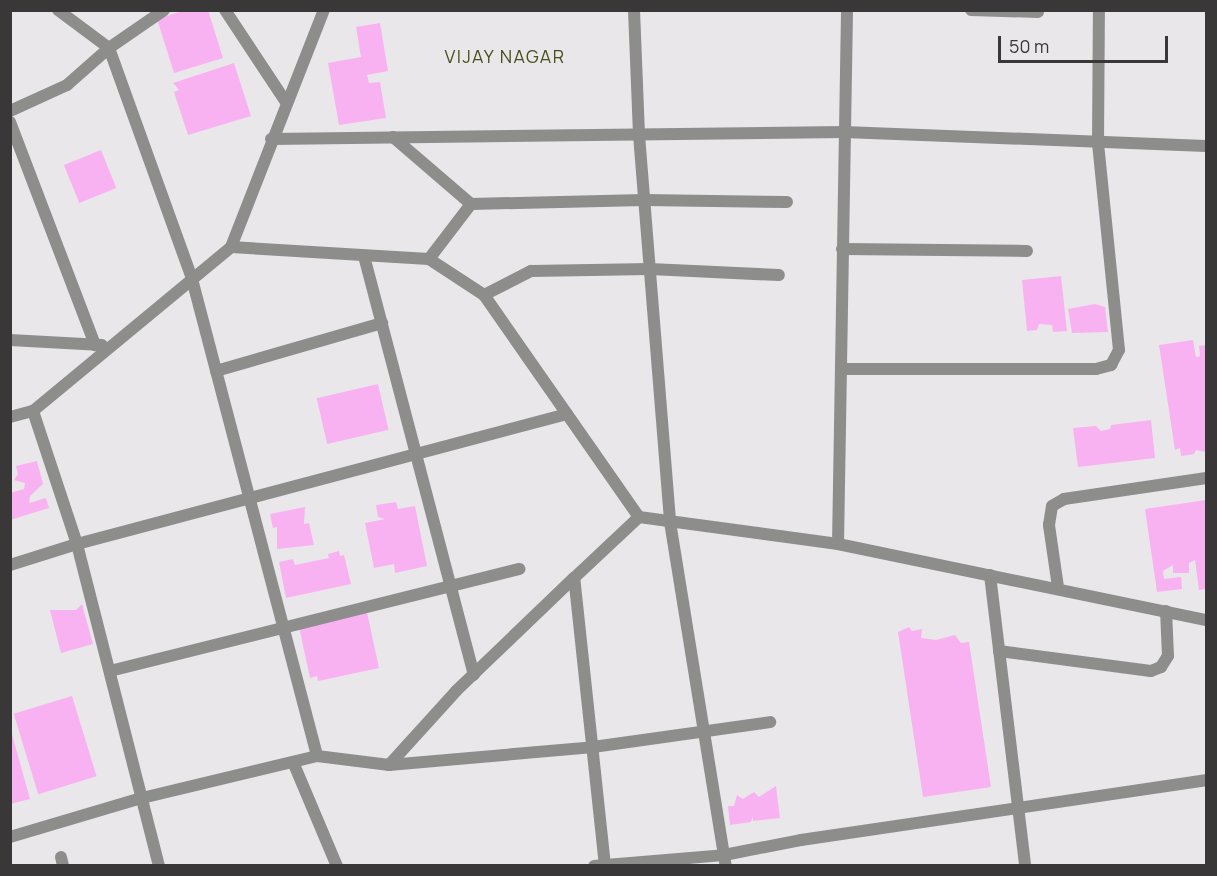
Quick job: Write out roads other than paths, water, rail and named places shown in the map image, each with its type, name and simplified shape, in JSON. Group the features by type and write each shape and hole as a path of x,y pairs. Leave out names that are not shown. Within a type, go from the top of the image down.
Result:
{"street":[{"path":"58,10 109,48 192,279 317,756"},
{"path":"10,111 67,86 109,48 164,10"},
{"path":"225,10 286,102"},
{"path":"10,417 33,411 231,247 271,139 324,10"},
{"path":"634,10 639,135 670,522 725,860"},
{"path":"838,544 847,10"},
{"path":"970,10 1038,12"},
{"path":"841,369 1096,369 1111,365 1119,350 1098,142 1100,10"},
{"path":"10,122 95,345"},
{"path":"271,139 844,132 1206,146"},
{"path":"393,137 471,204 644,200 787,202"},
{"path":"429,259 471,204"},
{"path":"231,247 429,259 484,295 639,518 838,544 1058,587 1206,620"},
{"path":"842,249 1027,251"},
{"path":"364,256 474,675"},
{"path":"484,295 531,271 650,269 779,275"},
{"path":"216,371 382,324"},
{"path":"10,340 112,346"},
{"path":"33,411 77,544 159,866"},
{"path":"10,565 77,544 567,414"},
{"path":"1058,587 1049,525 1052,506 1064,499 1206,478"},
{"path":"389,765 474,675 639,518"},
{"path":"110,671 520,569"},
{"path":"990,575 1016,810 1025,866"},
{"path":"574,578 593,747 602,865 725,860 801,840 1016,810 1206,780"},
{"path":"999,651 1152,671 1161,667 1168,656 1166,611"},
{"path":"10,837 142,798 317,756 389,765 593,747 770,722"},
{"path":"293,762 337,866"}],"district":[{"name":"VIJAY NAGAR","path":"505,56"}]}
